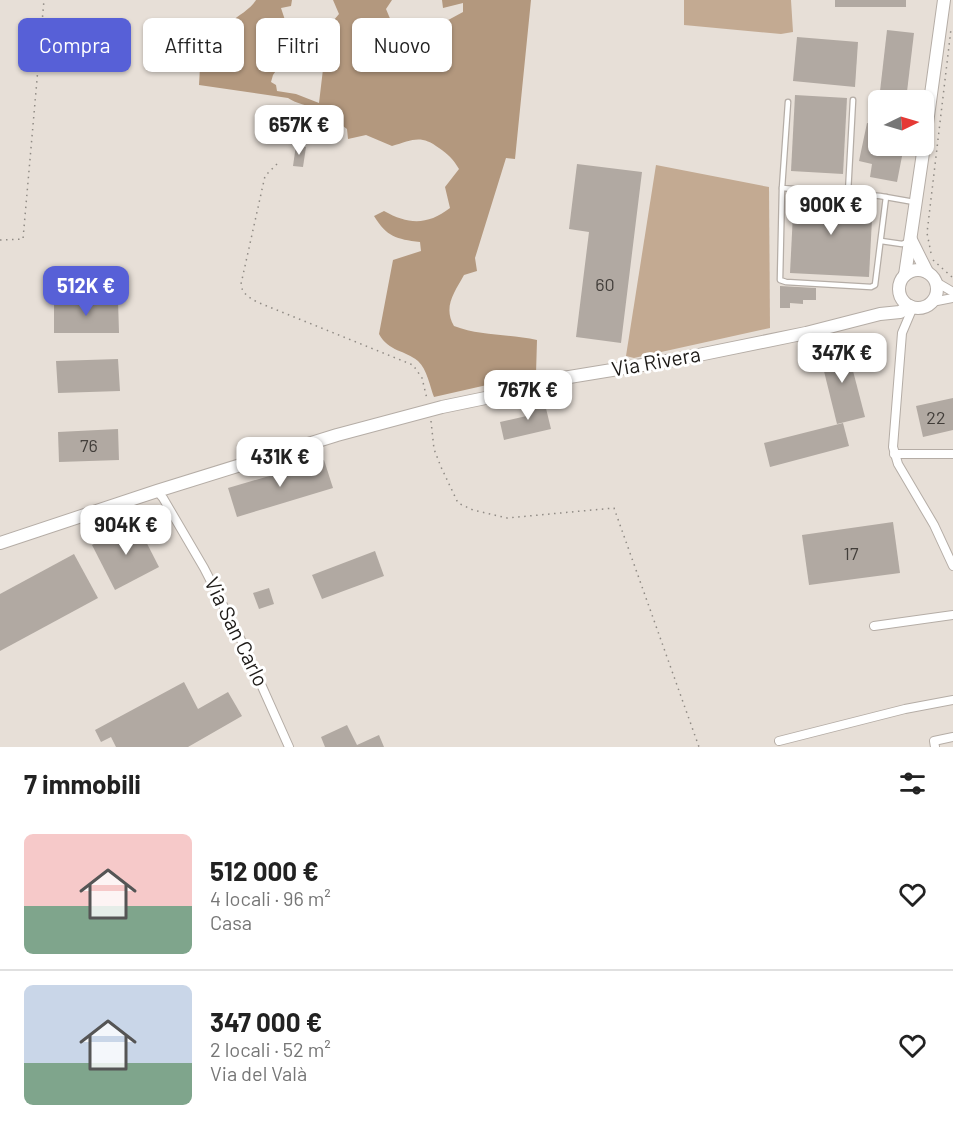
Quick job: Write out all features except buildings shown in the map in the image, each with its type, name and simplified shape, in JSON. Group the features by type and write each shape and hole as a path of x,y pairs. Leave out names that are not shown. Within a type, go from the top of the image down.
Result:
{"street":[{"path":"932,90 944,0"},
{"path":"902,333 898,320 883,313 899,291 906,275 922,156"},
{"path":"911,240 927,272 936,282 953,292"},
{"path":"906,275 916,270 927,272"},
{"path":"932,302 937,292 936,282"},
{"path":"899,291 911,307 923,307 932,302 953,298"},
{"path":"911,307 902,333 893,428 894,454 934,525 953,566"},
{"name":"Via Rivera","path":"0,543 157,490 336,435 430,410 551,380 679,359 763,342 883,313 900,312 911,307"},
{"path":"894,454 953,454"},
{"name":"Via San Carlo","path":"157,490 204,568 243,644 289,747"},
{"path":"874,626 953,615"},
{"path":"779,741 905,709 953,700"},
{"path":"935,747 934,741 953,737"}],"lane":[{"path":"848,193 853,100"},
{"path":"788,102 782,188 780,279 782,282 871,287 876,281 886,197"},
{"path":"782,188 848,193 916,202"},
{"path":"881,241 902,244 911,240"}],"path":[{"path":"0,240 23,239 44,0"},
{"path":"952,28 927,233 932,258 953,278"},
{"path":"277,164 265,177 241,284 245,295 257,302 413,365 422,378 430,410 434,449 459,503 472,510 507,518 614,508 699,747"}],"shaded area":[{"path":"256,0 292,0 291,6 281,8 284,18 256,18 256,72 275,72 271,82 276,85 277,91 296,94 319,103 323,72 340,72 340,18 336,18 339,14 333,0 392,0 386,9 390,18 352,18 352,72 452,72 452,18 463,12 463,3 443,8 442,0 531,0 515,159 506,158 475,258 477,271 464,275 451,300 450,313 454,326 484,333 537,340 536,374 434,397 421,364 413,357 392,348 383,340 379,334 393,260 421,251 420,242 393,236 374,216 384,211 402,219 418,221 442,214 450,208 445,187 459,169 448,155 427,141 416,140 392,146 366,135 348,139 347,129 332,118 288,98 199,85 200,72 244,72 244,18 237,18"},
{"path":"684,0 791,0 793,32 781,34 684,25"},
{"path":"656,165 769,187 770,328 634,358 626,356"}]}
